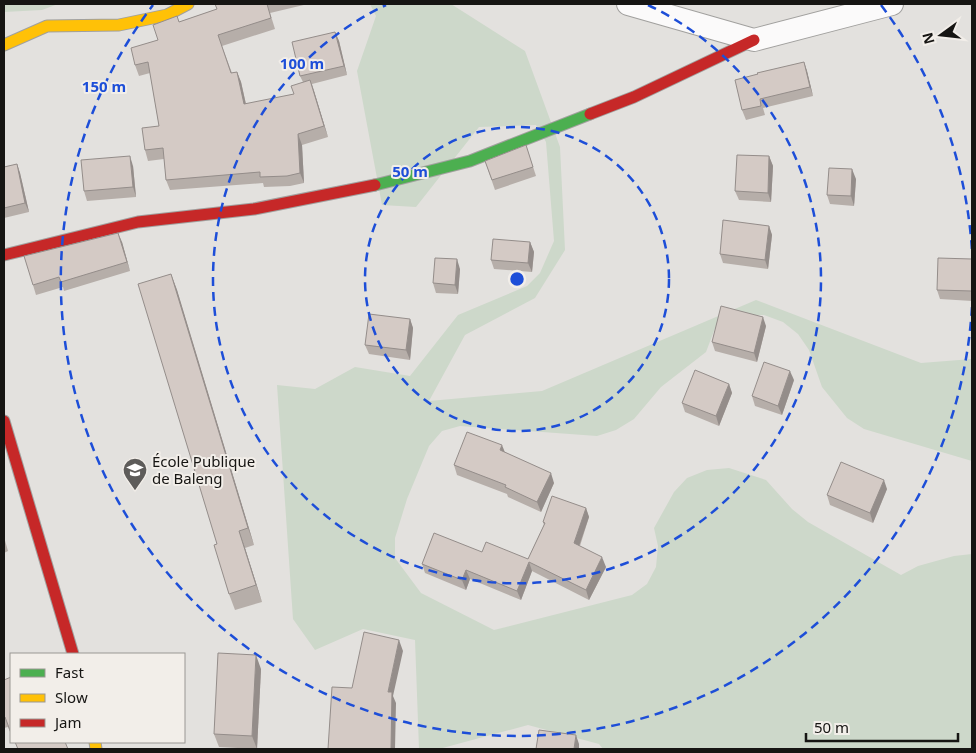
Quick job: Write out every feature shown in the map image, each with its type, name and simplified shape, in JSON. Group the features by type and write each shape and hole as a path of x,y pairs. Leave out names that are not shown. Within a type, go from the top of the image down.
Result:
{"street":[{"path":"4,45 47,26 119,24 167,15 188,4"},
{"path":"628,4 754,40"},
{"path":"4,255 138,222 254,209 382,184 470,161 634,97 754,40 892,4"},
{"path":"4,421 73,653"}],"green space":[{"path":"4,4 58,4 42,10 4,12"},
{"path":"370,4 451,4 525,51 560,147 565,250 535,298 465,335 429,401 542,391 756,300 921,363 972,359 972,461 864,429 847,418 822,387 809,350 798,334 783,322 764,315 725,315 717,323 706,352 661,387 634,419 616,430 597,436 460,426 442,431 429,446 407,499 395,538 395,558 421,593 494,630 632,595 647,584 656,567 658,546 654,528 674,492 687,478 707,470 729,468 766,480 792,509 808,522 901,575 918,566 954,556 972,554 972,749 603,749 599,744 528,725 439,749 419,749 415,640 363,629 315,650 293,619 277,385 315,389 355,367 410,376 458,315 527,286 540,273 554,241 546,142 536,125 479,127 416,207 382,205 357,71 376,16"}],"building":[{"path":"215,4 267,4 271,18 218,35 231,73 237,72 244,104 294,94 291,86 310,80 324,126 298,134 300,173 287,176 260,177 260,172 166,180 163,148 145,150 142,128 159,126 148,62 135,65 131,48 158,40 153,25 177,16 179,22 217,9"},
{"path":"335,32 344,66 300,76 292,42"},
{"path":"804,62 810,87 760,99 761,106 742,110 735,80"},
{"path":"526,145 533,167 492,180 485,161"},
{"path":"737,155 769,156 768,193 735,191"},
{"path":"130,156 133,187 84,191 81,160"},
{"path":"17,164 25,203 4,208 4,167"},
{"path":"829,168 852,169 851,196 827,195"},
{"path":"723,220 769,226 765,260 720,254"},
{"path":"118,233 127,262 61,282 59,277 33,285 24,256"},
{"path":"493,239 530,242 528,263 491,260"},
{"path":"435,258 457,259 455,285 433,283"},
{"path":"938,258 972,259 972,291 937,290"},
{"path":"171,274 248,528 239,531 256,585 229,594 214,545 217,544 138,284"},
{"path":"721,306 763,317 754,353 712,342"},
{"path":"369,314 410,319 406,350 365,345"},
{"path":"764,362 790,371 778,406 752,396"},
{"path":"695,370 729,384 716,416 682,403"},
{"path":"467,432 502,445 500,450 551,473 537,502 505,487 506,485 454,465"},
{"path":"841,462 884,480 870,513 827,495"},
{"path":"552,496 586,508 574,543 602,557 586,590 529,562 517,591 466,570 462,580 422,564 434,533 482,552 486,542 528,559 545,523 543,522"},
{"path":"364,632 399,640 388,692 392,692 391,749 328,749 332,687 352,688"},
{"path":"218,653 256,655 252,736 214,734"},
{"path":"10,677 10,730 4,718 4,680"},
{"path":"539,730 576,735 574,749 536,749"},
{"path":"15,743 65,743 68,749 18,749"}],"traffic: fast":[{"path":"375,185 470,161 590,114"}],"traffic: slow":[{"path":"4,45 47,26 119,25 167,15 188,4"},
{"path":"95,743 96,749"}],"traffic: jam":[{"path":"590,114 634,97 754,40"},
{"path":"4,255 138,222 254,209 375,185"},
{"path":"4,421 73,653"}],"place":[{"name":"École Publique de Baleng","path":"135,491"}]}
